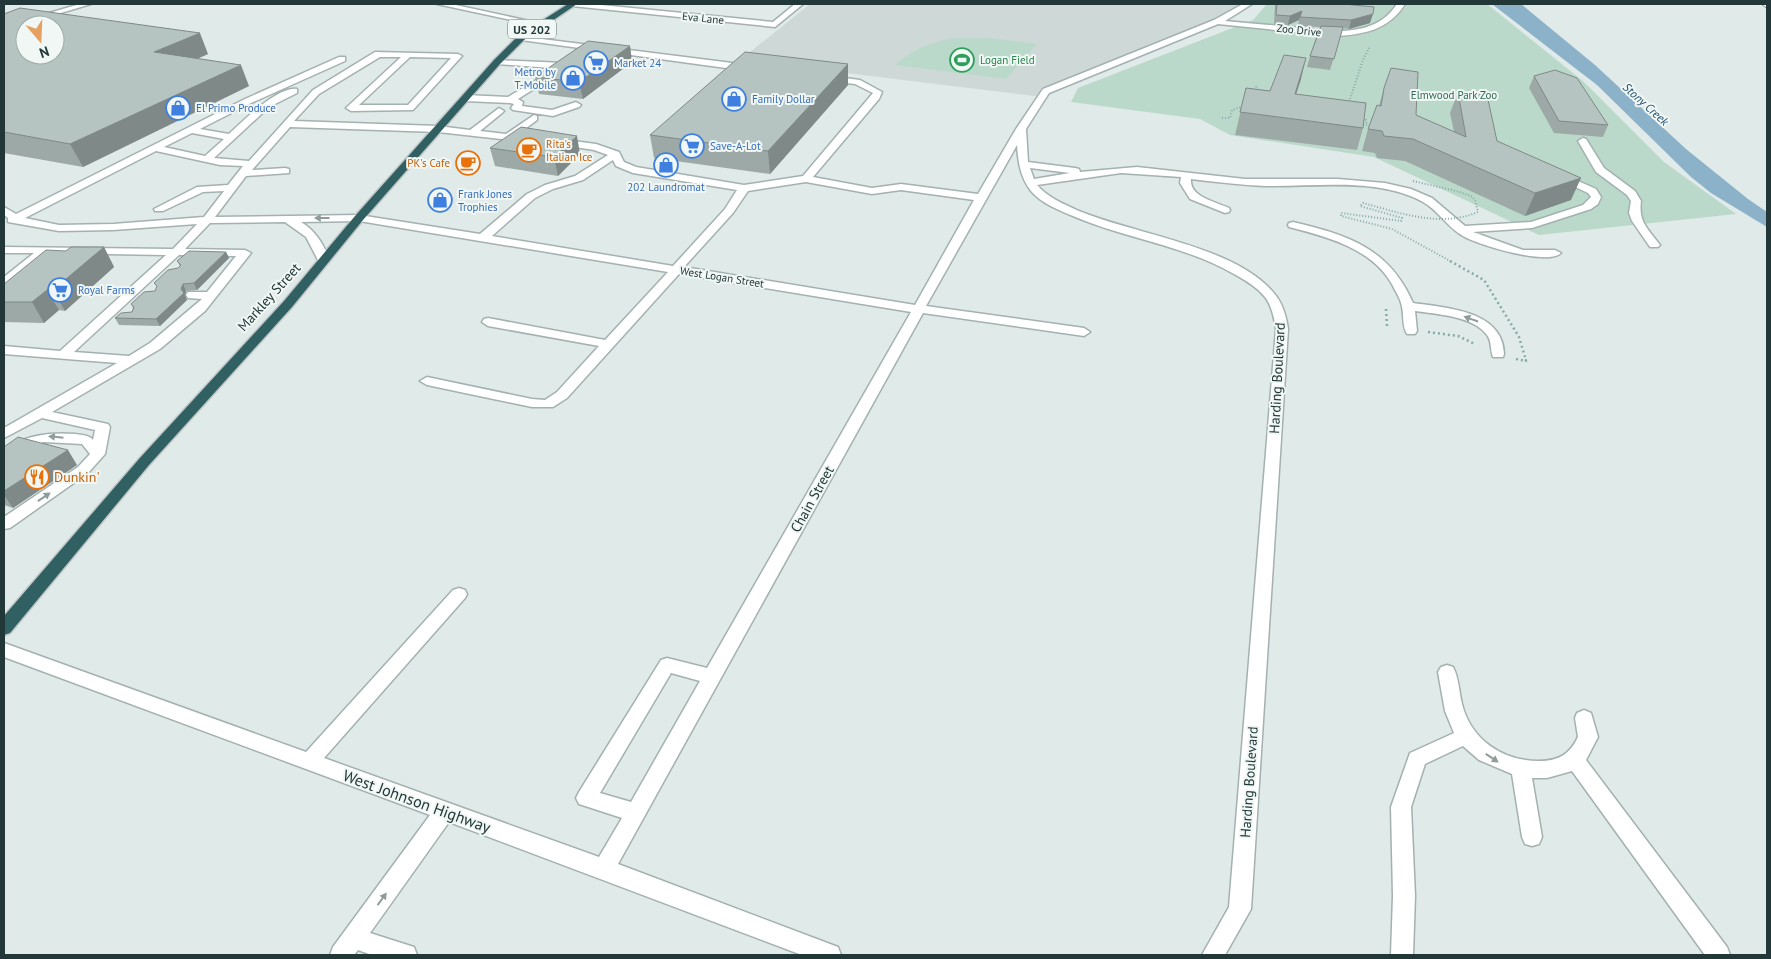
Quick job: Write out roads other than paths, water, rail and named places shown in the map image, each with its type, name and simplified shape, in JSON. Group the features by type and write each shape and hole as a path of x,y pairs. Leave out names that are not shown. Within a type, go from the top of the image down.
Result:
{"highway":[{"name":"Markley Street","path":"4,628 144,462 288,304 360,218 497,62 521,38 539,24 573,4"}],"street":[{"path":"4,28 86,4"},
{"path":"441,4 539,24"},
{"name":"Eva Lane","path":"573,4 775,25 799,4"},
{"path":"656,14 669,4"},
{"path":"1021,129 1046,91 1217,22 1248,4"},
{"name":"Zoo Drive","path":"1217,22 1334,34 1354,32 1384,24 1402,4"},
{"path":"521,38 704,61 759,70"},
{"path":"510,100 593,48"},
{"path":"63,355 176,252 207,220 243,173 316,92 378,54 458,56 410,108 351,108 408,55"},
{"path":"4,223 232,108 342,58"},
{"path":"497,62 571,62"},
{"path":"806,178 876,97 878,92 857,82 818,77"},
{"path":"279,88 316,92"},
{"path":"207,159 266,105 296,90"},
{"path":"465,98 510,100 519,102 516,108 554,113 576,105"},
{"path":"232,108 259,112"},
{"path":"472,133 498,111"},
{"path":"508,137 534,118"},
{"path":"287,124 438,130 596,147 616,154 620,164 633,170 744,188 806,178 872,191 901,187 982,198"},
{"name":"Harding Boulevard","path":"1021,129 1023,164 1034,188 1050,202 1099,224 1211,255 1232,266 1269,294 1278,310 1282,329 1240,909 1214,955"},
{"name":"Chain Street","path":"604,869 1021,129"},
{"path":"190,130 231,137"},
{"path":"1582,141 1600,170 1631,193 1636,201 1634,213 1637,221 1654,246"},
{"path":"155,148 220,162 252,164"},
{"path":"484,237 531,196 549,187 579,178 616,154"},
{"path":"1023,164 1092,173"},
{"path":"1031,183 1092,173 1122,170 1156,170 1186,176 1244,182 1372,184 1400,188 1428,200 1467,234 1488,242 1522,253 1554,253"},
{"path":"243,173 285,171"},
{"path":"1462,230 1532,225 1588,207 1594,202 1596,197 1592,191 1549,171"},
{"path":"1186,176 1185,183 1194,197 1225,210"},
{"path":"159,209 201,189 232,188"},
{"path":"426,381 532,403 548,404 562,395 730,211 744,188"},
{"path":"4,210 15,219"},
{"path":"285,218 306,229 316,238 324,260"},
{"name":"West Logan Street","path":"15,219 59,228 113,227 207,220 360,218 918,309 1084,332"},
{"path":"1293,225 1341,237 1377,259 1389,270 1406,301 1411,330"},
{"path":"4,250 245,254 201,308 155,346 4,434"},
{"path":"4,282 45,250"},
{"path":"154,272 169,272"},
{"path":"215,273 229,273"},
{"path":"131,293 146,294"},
{"path":"192,295 211,296"},
{"path":"1406,301 1482,323 1493,333 1497,343 1498,354"},
{"path":"108,314 123,315"},
{"path":"170,317 189,318"},
{"path":"488,322 607,344"},
{"path":"4,350 131,360"},
{"path":"4,524 83,470 98,454 103,427 40,413"},
{"path":"4,455 22,443 47,436 86,440 98,454"},
{"path":"309,762 459,594"},
{"name":"West Johnson Highway","path":"4,650 604,869 830,955"},
{"path":"636,813 586,798 667,665 712,677"},
{"path":"1447,672 1452,711 1466,736 1493,760 1521,769 1552,768 1575,760 1588,737 1584,718"},
{"path":"1402,955 1404,896 1401,806 1417,759 1466,736"},
{"path":"1575,760 1719,955"},
{"path":"1521,769 1532,837"},
{"path":"406,955 347,947 445,811"}],"water":[{"path":"1492,4 1521,4 1595,65 1686,149 1767,212 1767,227 1711,193 1691,177 1597,85"}],"railway":[{"path":"1763,4 1767,7"}],"place":[{"name":"Logan Field","path":"962,60"},
{"name":"Market 24","path":"596,63"},
{"name":"Metro by T-Mobile","path":"573,78"},
{"name":"Family Dollar","path":"734,99"},
{"name":"El Primo Produce","path":"178,108"},
{"name":"Save-A-Lot","path":"692,146"},
{"name":"Rita's Italian Ice","path":"529,150"},
{"name":"PK's Cafe","path":"468,163"},
{"name":"202 Laundromat","path":"666,165"},
{"name":"Frank Jones Trophies","path":"440,200"},
{"name":"Royal Farms","path":"60,290"},
{"name":"Dunkin'","path":"37,477"}],"park label":[{"name":"Elmwood Park Zoo","path":"1454,95"}],"water label":[{"name":"Stony Creek","path":"1646,104"}]}
